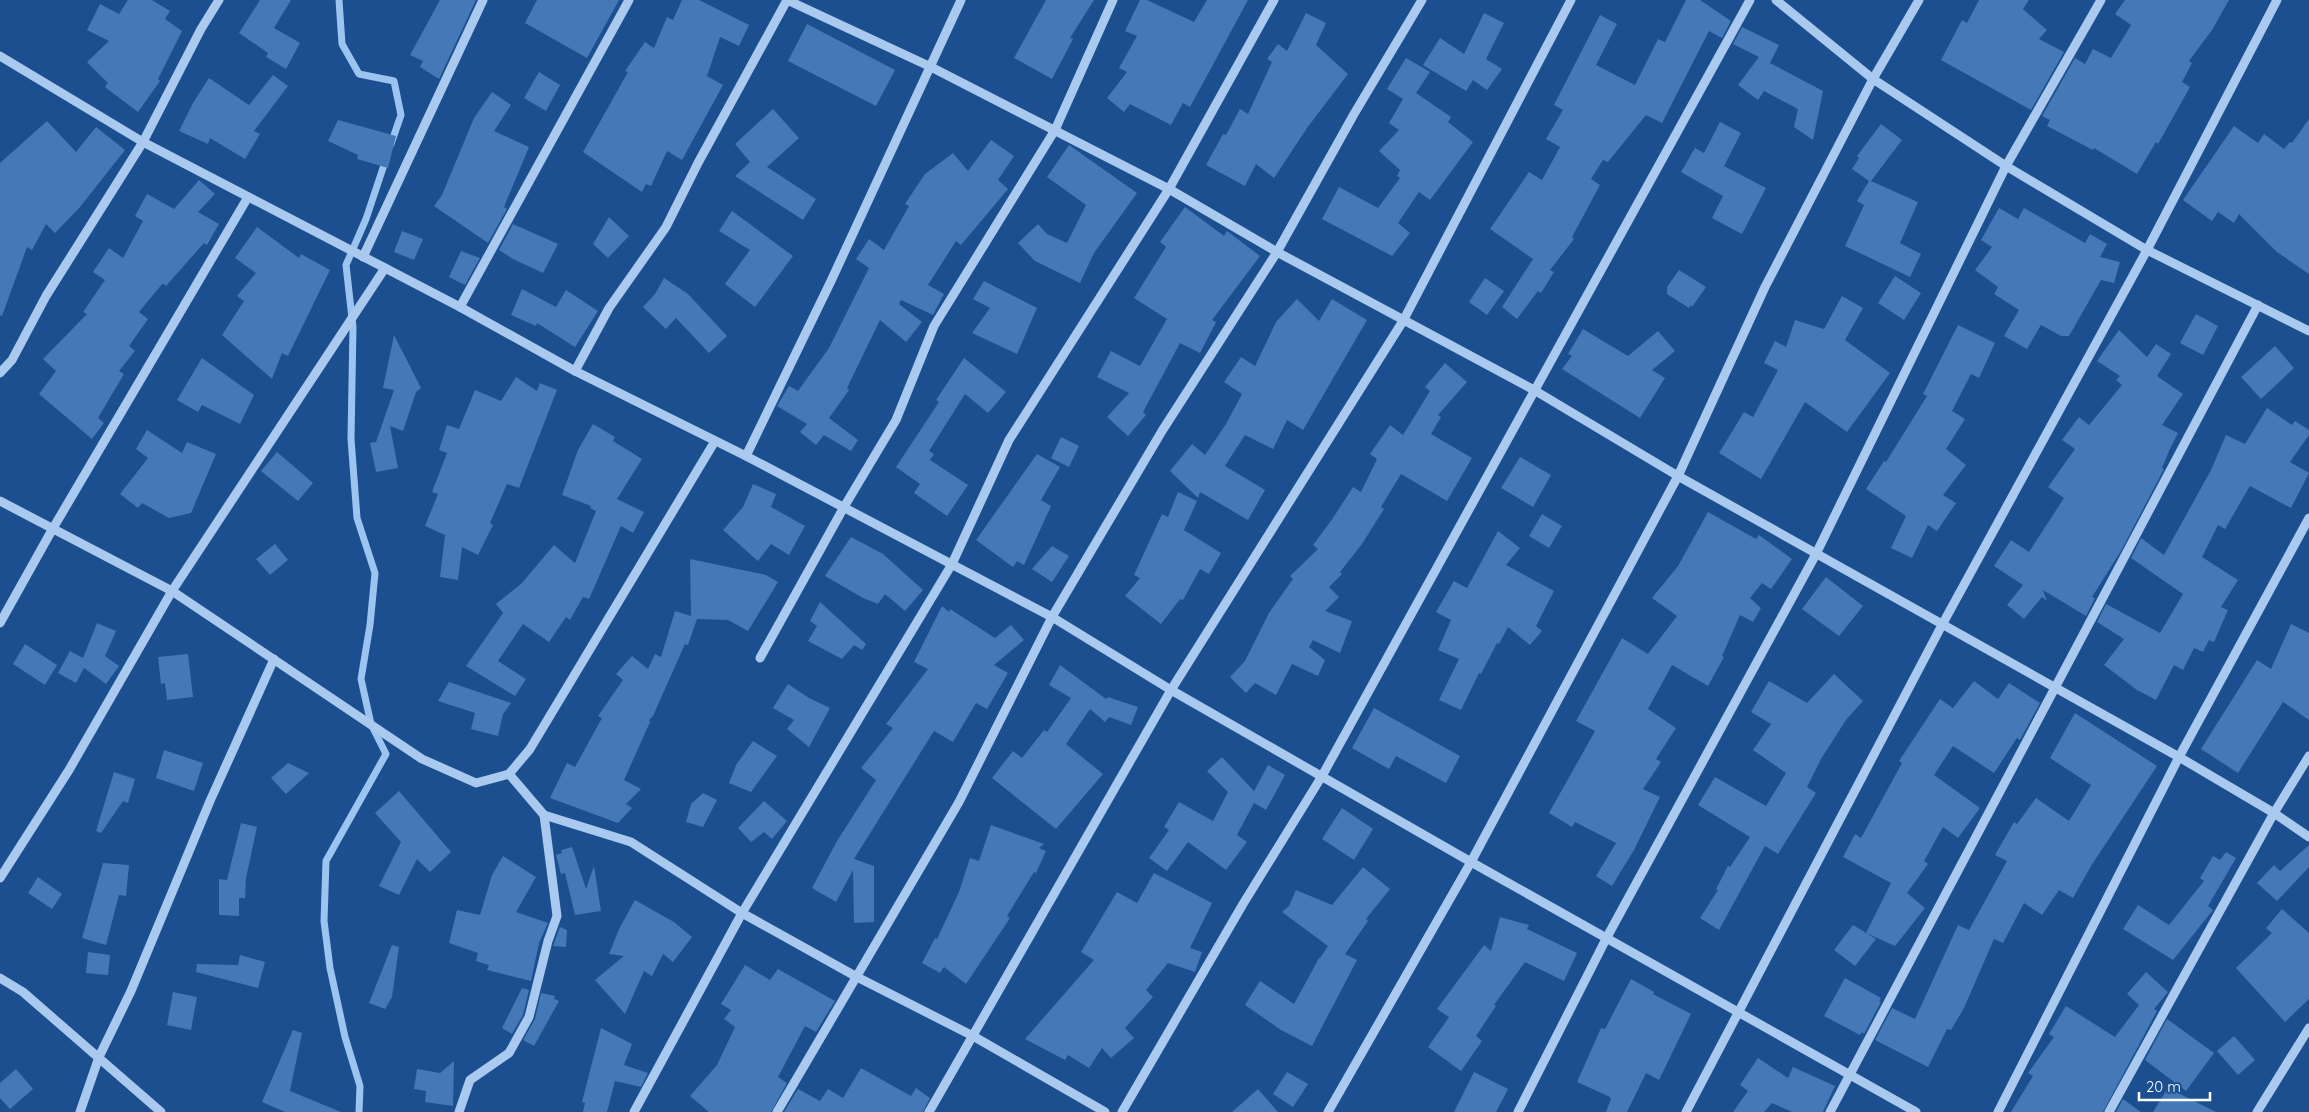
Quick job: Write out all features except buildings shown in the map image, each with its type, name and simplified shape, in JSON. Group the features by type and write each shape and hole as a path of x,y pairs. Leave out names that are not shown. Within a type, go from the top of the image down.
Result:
{"street":[{"path":"0,373 12,360 46,296 143,142 201,28 218,0"},
{"path":"363,257 482,0"},
{"path":"460,307 629,0"},
{"path":"576,371 609,308 666,227 698,163 787,0 931,67 1169,189 1277,252 1534,390 1678,476 2179,757 2274,813 2309,837"},
{"path":"746,456 768,408 794,359 961,0"},
{"path":"760,658 844,507 896,420 934,326 1055,130 1113,0"},
{"path":"634,1112 742,912 819,788 952,564 1009,440 1169,189 1274,0"},
{"path":"777,1112 959,802 1052,617 1162,431 1277,252 1354,114 1422,0"},
{"path":"929,1112 1171,690 1403,320 1571,0"},
{"path":"1122,1112 1243,904 1322,776 1750,0"},
{"path":"1776,0 1873,79 2006,166 2147,250 2309,331"},
{"path":"1328,1112 1471,862 1678,476 1765,287 1873,79 1919,0"},
{"path":"1518,1112 1607,937 1816,554 2006,166 2101,0"},
{"path":"1686,1112 1942,625 2147,250 2277,0"},
{"path":"0,56 143,142 460,307 576,371 746,456 1052,617 1171,690 1471,862 1916,1112"},
{"path":"0,623 52,530 248,197"},
{"path":"0,878 69,770 172,591 385,268"},
{"path":"1830,1112 2258,305"},
{"path":"0,501 52,530 172,591 422,759 476,783 509,774 535,741 715,440"},
{"path":"1998,1112 2179,757 2309,518"},
{"path":"80,1112 99,1057 130,991 210,801 274,659"},
{"path":"2110,1112 2274,813 2309,756"},
{"path":"509,774 544,815 630,842 742,912 857,977 972,1036 1105,1112"},
{"path":"459,1112 470,1080 509,1053 530,1017 548,941 557,916 544,815"},
{"path":"0,978 23,992 161,1112"},
{"path":"2257,1112 2309,1028"}],"waterway":[{"path":"339,0 342,44 359,74 394,81 401,115 391,144"},
{"path":"359,1112 360,1086 345,1037 330,968 324,921 326,861 386,754 371,724 361,679 370,625 375,573 357,518 351,439 353,327 346,265 366,219 386,159"}]}
